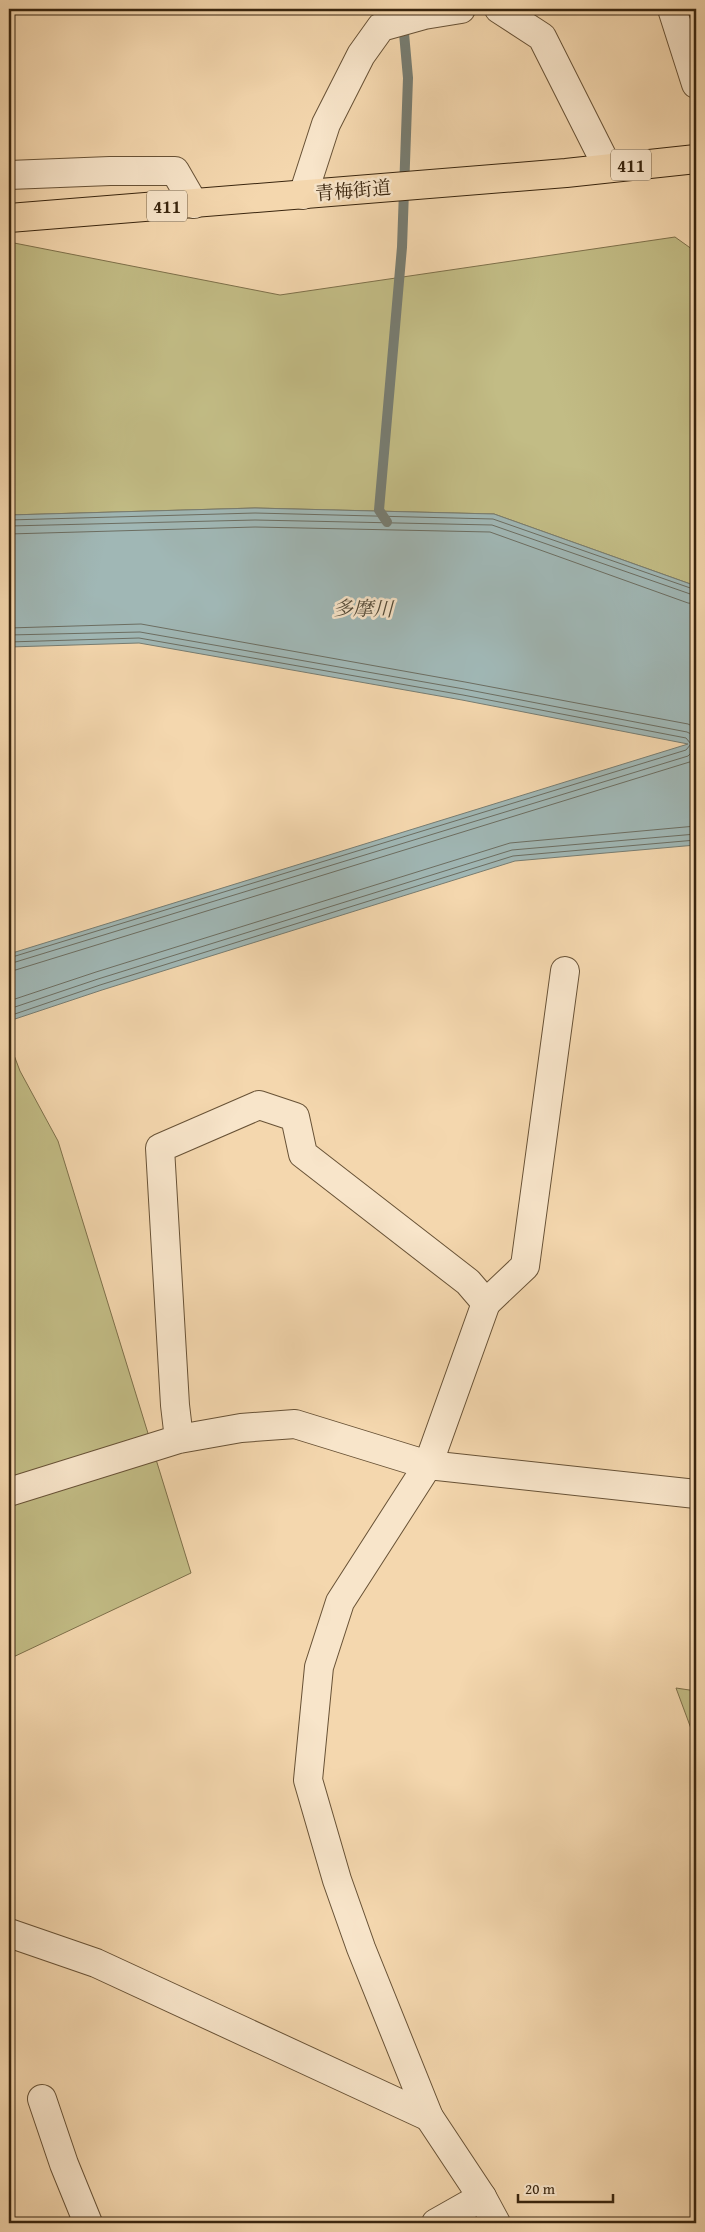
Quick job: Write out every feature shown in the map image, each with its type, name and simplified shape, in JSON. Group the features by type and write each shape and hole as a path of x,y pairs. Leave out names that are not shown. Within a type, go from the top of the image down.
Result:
{"highway":[{"name":"青梅街道","path":"9,218 566,173 696,159"}],"street":[{"path":"314,194 326,124 361,55 381,27 424,15 461,9"},
{"path":"499,9 542,37 608,168"},
{"path":"672,9 696,84"},
{"path":"9,174 175,171 194,204"},
{"path":"496,2223 482,2197 429,2117 361,1948 337,1880 308,1780 319,1667 340,1602 428,1465 486,1303 525,1266 565,970"},
{"path":"179,1439 175,1405 160,1148 259,1105 295,1117 303,1154 468,1282 486,1303"},
{"path":"9,1492 179,1439 241,1428 295,1424 428,1465 696,1494"},
{"path":"9,1933 96,1963 429,2117"},
{"path":"42,2098 64,2164 88,2223"},
{"path":"436,2223 482,2197"}],"shaded area":[{"path":"675,237 696,252 696,586 494,514 255,508 9,515 9,242 280,295"},
{"path":"9,1042 20,1071 58,1141 191,1573 9,1659"},
{"path":"676,1688 696,1691 696,1742"}],"water":[{"name":"多摩川","path":"255,508 494,514 696,586 696,845 515,861 102,990 9,1021 9,954 688,744 462,700 139,643 9,647 9,515"}],"waterway":[{"path":"387,522 379,510 402,247 408,78 403,22"}]}
